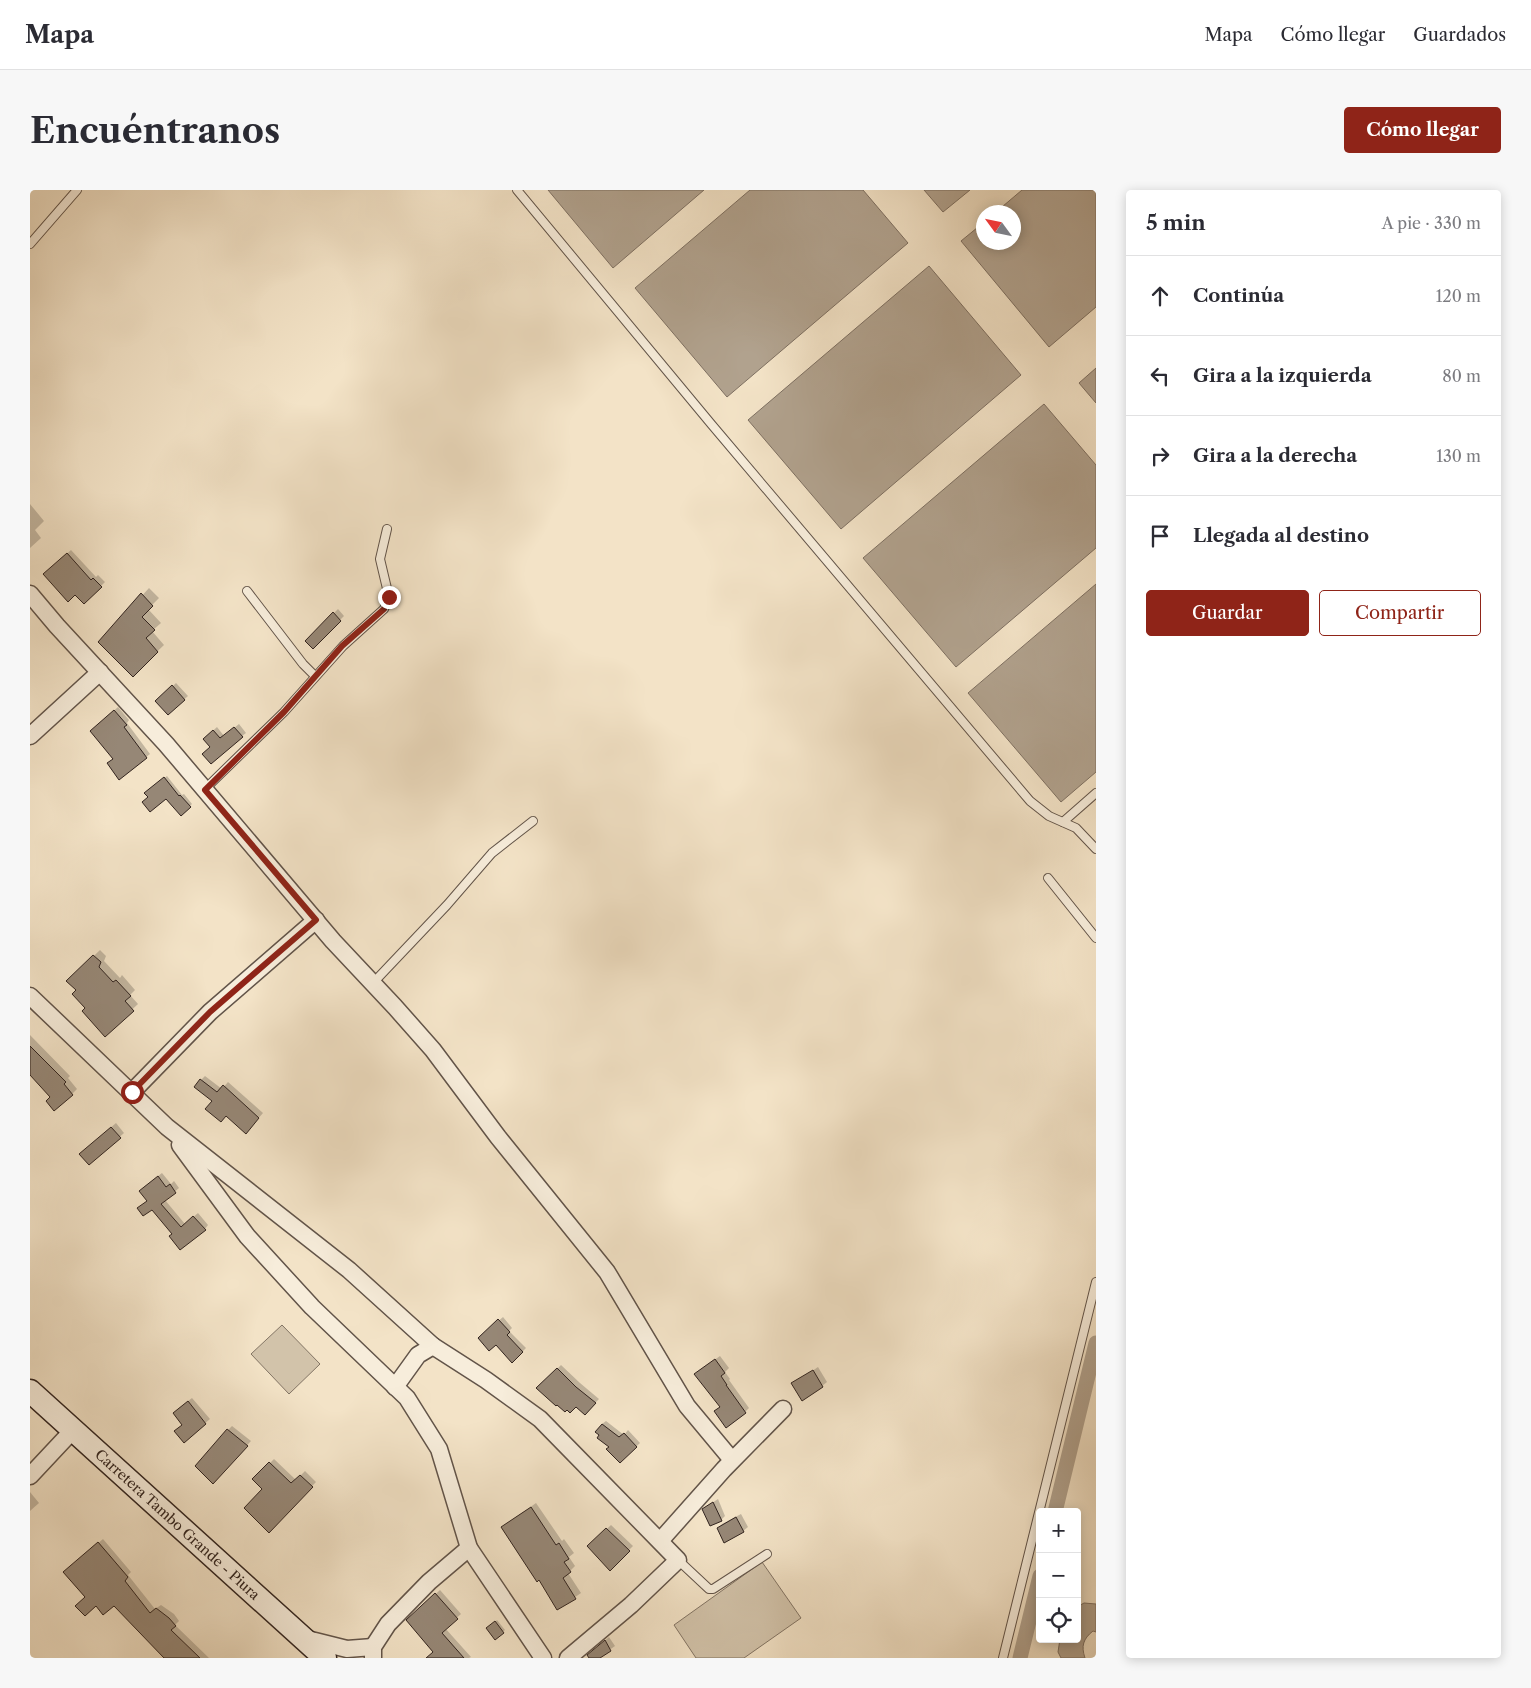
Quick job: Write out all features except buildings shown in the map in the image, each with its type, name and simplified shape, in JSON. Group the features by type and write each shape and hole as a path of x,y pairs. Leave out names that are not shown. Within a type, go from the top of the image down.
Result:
{"main road":[{"name":"Carretera Tambo Grande - Piura","path":"30,1391 325,1658"}],"street":[{"path":"30,594 166,744 316,920 433,1050 498,1137 607,1272 688,1406 732,1460"},
{"path":"30,736 100,672"},
{"path":"132,1092 210,1012 316,920"},
{"path":"30,996 132,1092 166,1127 247,1236 312,1307 407,1398 439,1448 468,1548 543,1658"},
{"path":"166,1127 349,1270 433,1346 486,1380 540,1419 678,1560 631,1605 568,1658"},
{"path":"395,1387 418,1355 433,1346"},
{"path":"660,1541 732,1460 783,1409"},
{"path":"30,1476 74,1429"},
{"path":"304,1638 347,1649 373,1652 388,1624 429,1582 468,1548"}],"lane":[{"path":"30,244 77,190"},
{"path":"516,190 1030,801 1049,816 1076,828 1096,849"},
{"path":"205,790 284,712 342,646 384,609 389,597 380,559 387,529"},
{"path":"247,591 303,664 315,676"},
{"path":"1062,822 1096,793"},
{"path":"373,983 447,905 492,853 533,821"},
{"path":"1048,878 1096,938"},
{"path":"1004,1658 1096,1282"},
{"path":"678,1560 709,1589 713,1589 767,1554"}],"shaded area":[{"path":"548,190 704,190 613,268"},
{"path":"750,190 863,190 908,243 727,397 635,288"},
{"path":"924,190 970,190 943,212"},
{"path":"1022,190 1096,190 1096,307 1049,347 961,241 976,229 976,250 1021,250 1021,205 1004,205"},
{"path":"929,266 1021,375 841,529 748,420"},
{"path":"1096,368 1096,403 1079,383"},
{"path":"1044,404 1096,465 1096,548 956,667 863,558"},
{"path":"1096,584 1096,772 1061,802 968,693"},
{"path":"282,1325 320,1364 289,1394 251,1354"},
{"path":"762,1562 801,1618 744,1658 696,1658 674,1625"},
{"path":"1084,1603 1096,1604 1096,1632 1093,1631 1085,1640 1083,1650 1085,1658 1061,1658 1058,1652 1059,1643 1081,1643 1081,1605"}],"waterway":[{"path":"1056,1508 1096,1343"},
{"path":"1020,1658 1036,1592"}],"route":[{"path":"132,1092 210,1012 316,920 205,790 284,712 342,646 384,609 389,597"}]}
